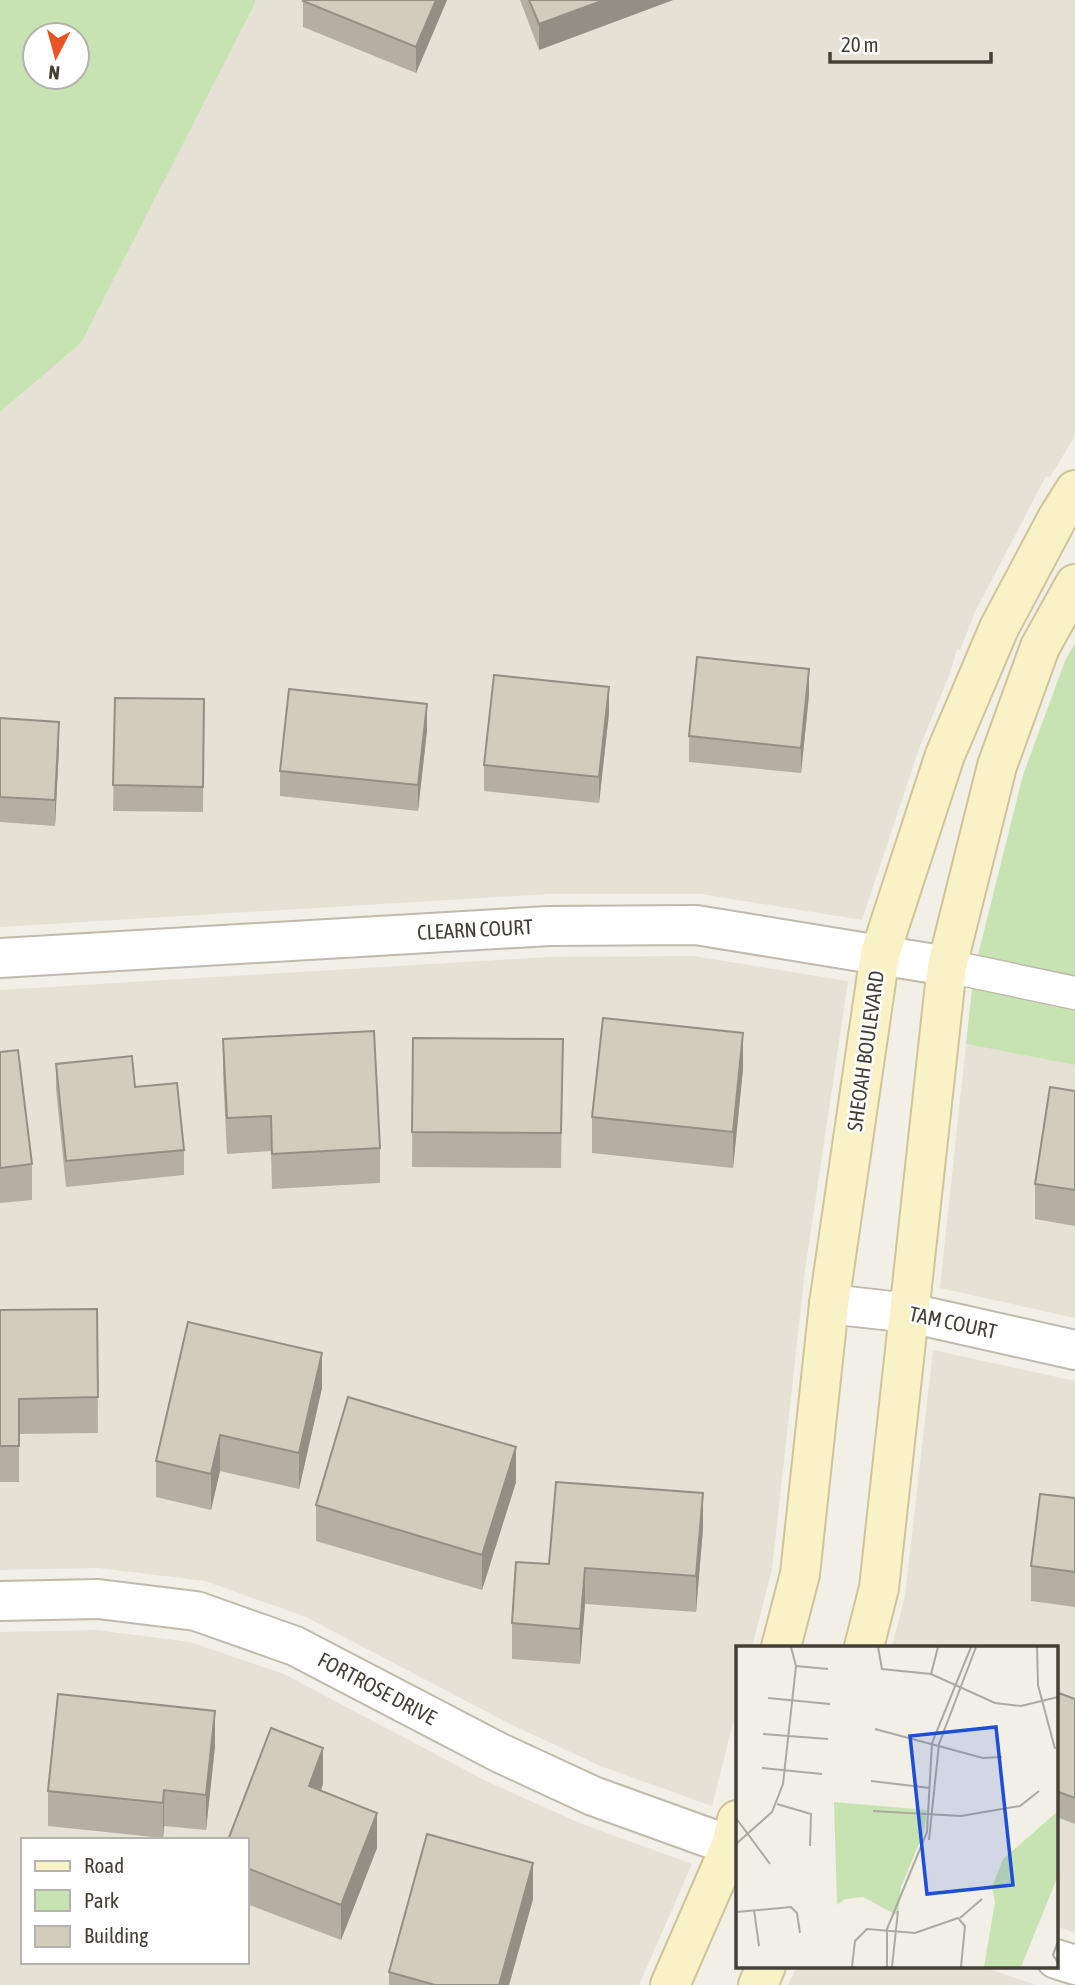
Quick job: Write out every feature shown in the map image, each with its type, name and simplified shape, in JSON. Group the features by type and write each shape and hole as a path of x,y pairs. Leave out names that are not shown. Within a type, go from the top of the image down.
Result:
{"street":[{"name":"SHEOAH BOULEVARD","path":"781,1646 800,1574 830,1304 880,954 945,755 999,628 1069,511"},
{"path":"864,1646 879,1588 947,966 997,766 1040,647 1075,584"},
{"path":"974,688 1019,704"},
{"name":"CLEARN COURT","path":"0,958 549,926 696,925 947,966"},
{"name":"TAM COURT","path":"830,1304 910,1313 1075,1350"},
{"name":"FORTROSE DRIVE","path":"0,1601 98,1599 197,1611 295,1646 500,1753 593,1796 735,1838"},
{"path":"670,1985 735,1838"},
{"path":"1058,1960 1075,1965"},
{"path":"758,1985 765,1968"}],"lane":[{"path":"947,966 1075,993"}],"shaded area":[{"path":"255,0 1075,0 1075,436 1050,477 1046,476 975,612 960,650 957,649 949,676 920,746 862,920 701,894 549,894 0,927 0,412 81,343"},
{"path":"693,956 848,981 805,1270 772,1569 752,1646 736,1646 736,1711 712,1806 603,1767 512,1725 306,1617 205,1581 98,1568 0,1570 0,990 549,957"},
{"path":"966,1044 1075,1065 1075,1318 940,1288"},
{"path":"933,1350 1075,1381 1075,1933 1058,1927 1058,1646 892,1646 905,1596"},
{"path":"96,1630 190,1642 284,1674 488,1782 582,1824 692,1864 639,1985 0,1985 0,1632"},
{"path":"796,1968 986,1968 1036,1985 788,1985"}],"green space":[{"path":"0,0 255,0 255,3 81,343 0,412"},
{"path":"1075,643 1075,1065 966,1044 974,971 1023,775 1065,661"}],"building":[{"path":"304,0 436,0 416,47"},
{"path":"529,0 604,0 539,24"},
{"path":"697,657 809,669 801,748 689,736"},
{"path":"494,675 609,687 599,777 484,765"},
{"path":"289,689 427,704 418,785 280,771"},
{"path":"115,698 204,699 203,787 113,785"},
{"path":"0,718 59,722 55,800 0,797"},
{"path":"603,1018 743,1033 733,1132 592,1117"},
{"path":"374,1031 380,1148 272,1154 271,1116 227,1118 223,1039"},
{"path":"413,1038 563,1039 561,1133 412,1132"},
{"path":"18,1050 32,1164 0,1168 0,1052"},
{"path":"132,1056 135,1087 177,1083 184,1150 66,1161 56,1064"},
{"path":"1050,1087 1075,1091 1075,1190 1035,1184"},
{"path":"97,1309 98,1397 19,1399 19,1446 0,1446 0,1310"},
{"path":"188,1322 322,1353 299,1453 220,1435 211,1474 156,1461"},
{"path":"348,1397 516,1447 482,1555 316,1505"},
{"path":"556,1482 703,1493 696,1576 585,1568 580,1629 512,1623 516,1562 549,1564"},
{"path":"1040,1494 1075,1498 1075,1572 1031,1566"},
{"path":"1058,1693 1075,1699 1075,1798 1058,1792"},
{"path":"58,1694 215,1711 206,1795 164,1790 163,1803 48,1791"},
{"path":"271,1728 323,1748 309,1786 377,1813 341,1905 248,1868 248,1838 229,1838"},
{"path":"427,1834 533,1863 499,1985 435,1985 389,1972"}]}
